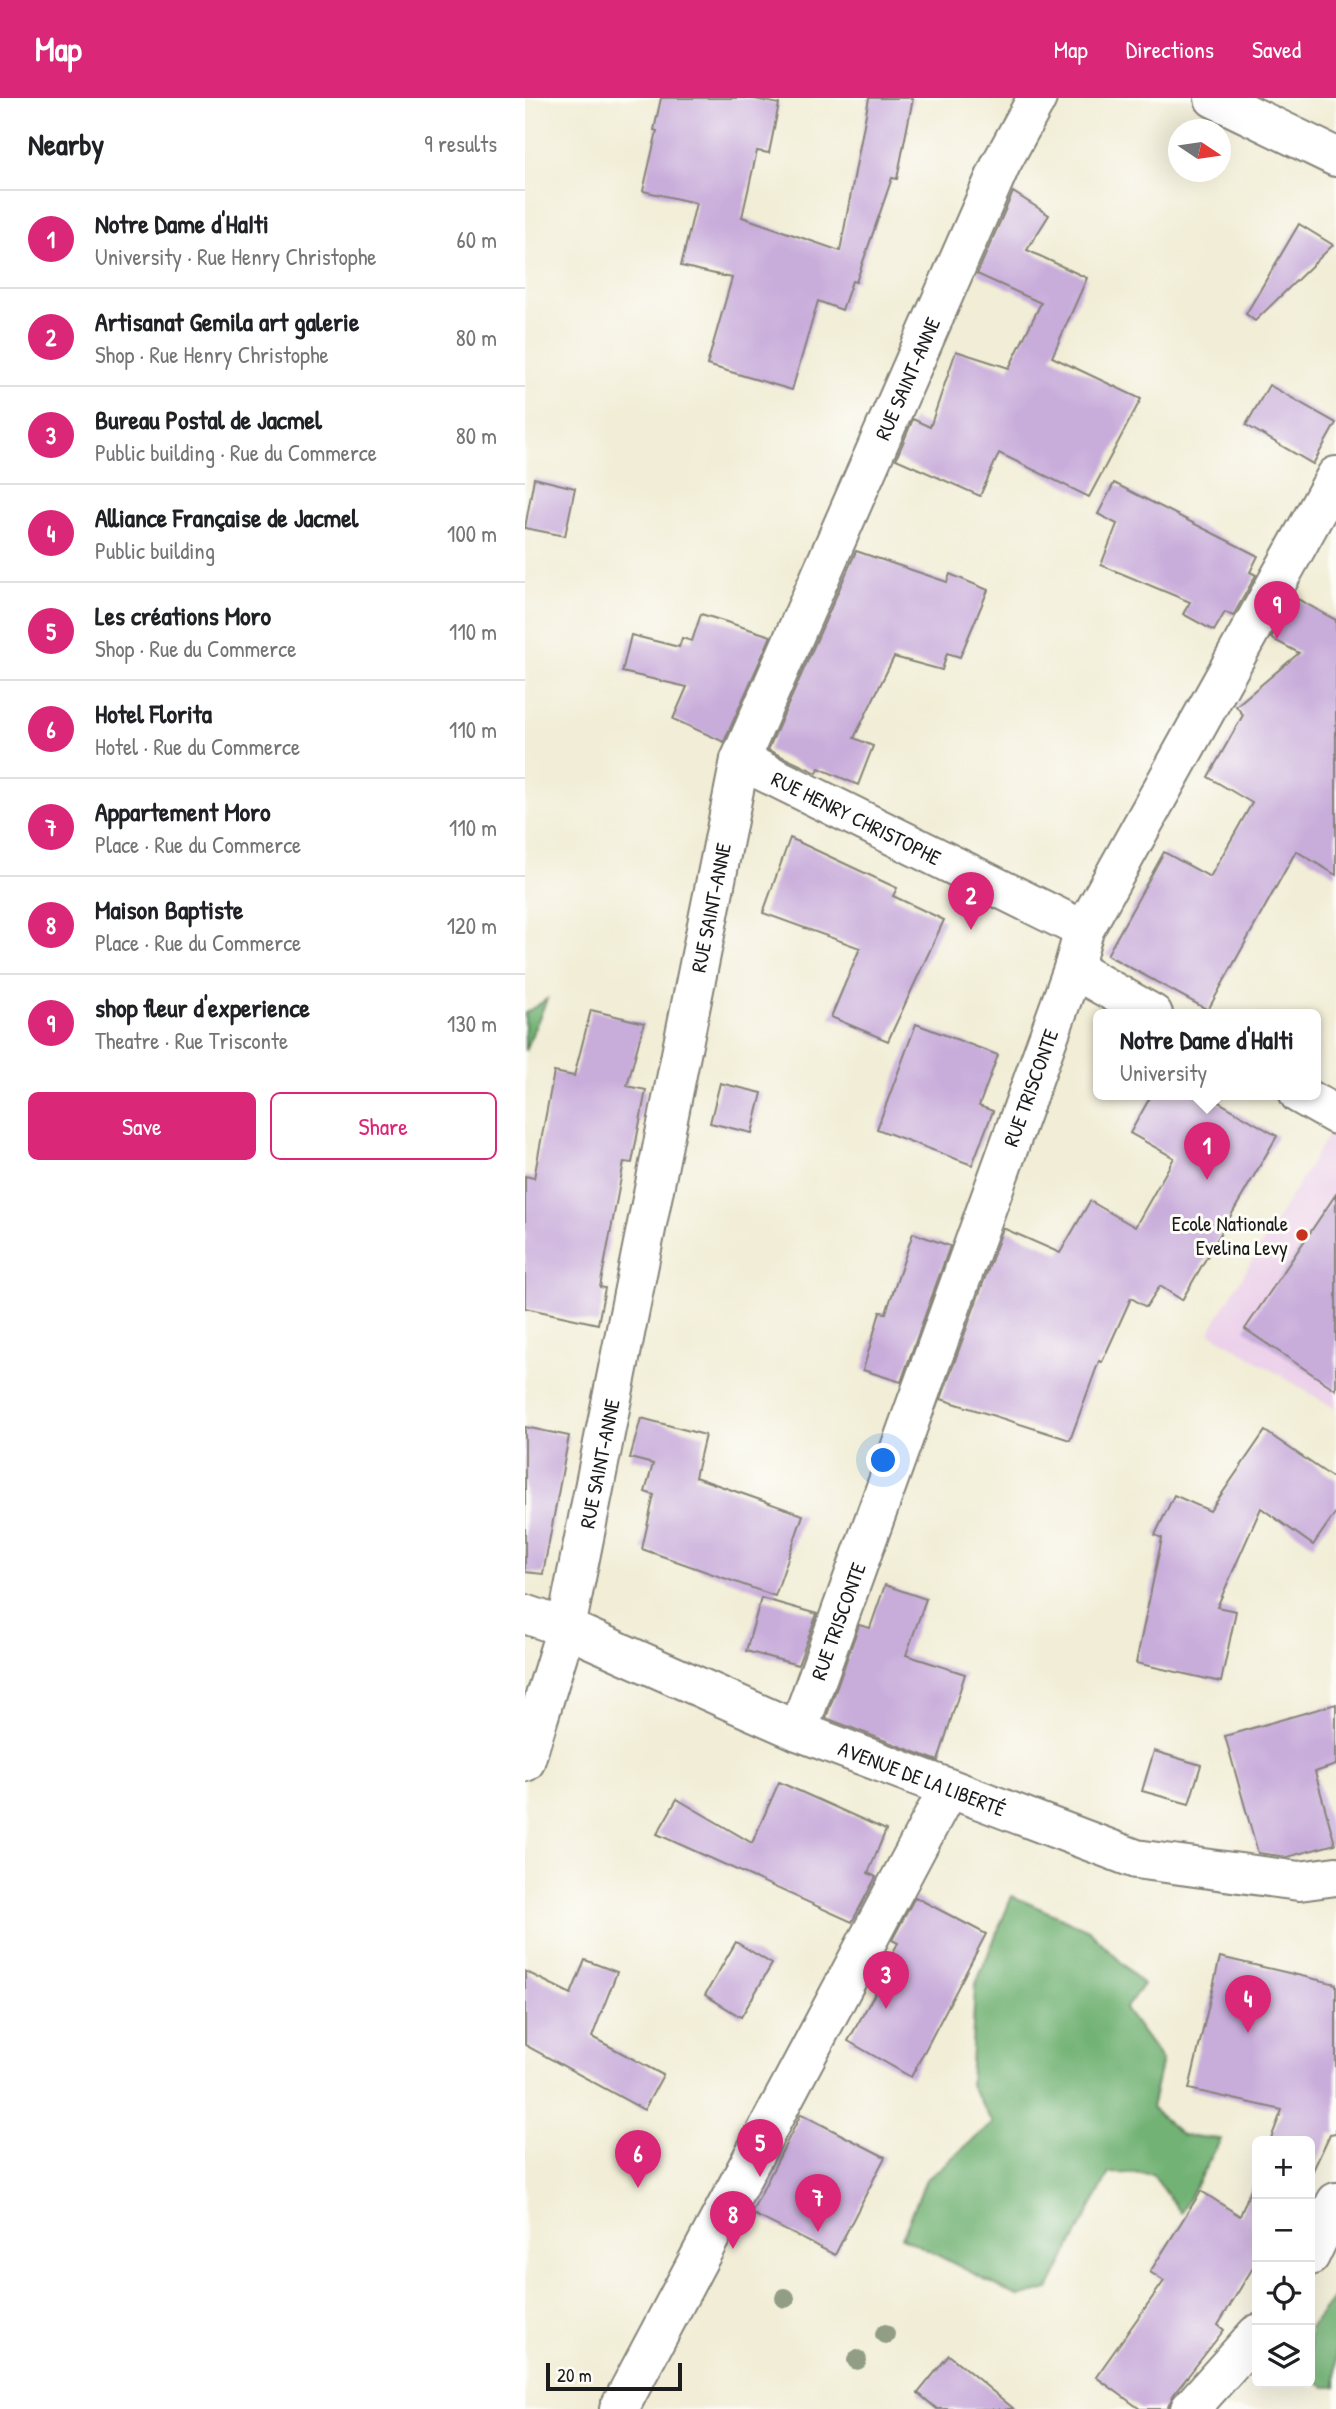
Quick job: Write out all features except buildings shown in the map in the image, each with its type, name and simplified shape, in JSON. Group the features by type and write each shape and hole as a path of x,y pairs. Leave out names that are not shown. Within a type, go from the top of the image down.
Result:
{"street":[{"name":"RUE SAINT-ANNE","path":"525,1762 566,1628 740,760 1001,164 1037,98"},
{"path":"1214,98 1336,157"},
{"name":"RUE TRISCONTE","path":"798,1731 1073,970 1084,930 1336,476"},
{"name":"RUE HENRY CHRISTOPHE","path":"740,760 1084,930"},
{"path":"1073,970 1144,1009"},
{"path":"1310,1100 1336,1115"},
{"name":"AVENUE DE LA LIBERTÉ","path":"525,1614 566,1628 798,1731 1136,1859 1299,1881 1336,1876"},
{"path":"619,2409 948,1788"},
{"path":"1315,2246 1336,2202"},
{"path":"1190,2409 1252,2340"}],"shaded area":[{"name":"Ecole Nationale Evelina Levy","path":"1329,1133 1336,1137 1336,1409 1209,1332"}],"green space":[{"path":"547,999 525,1051 525,1013"},
{"path":"1012,1896 1089,1930 1143,1984 1125,2009 1162,2060 1151,2108 1182,2135 1221,2139 1181,2213 1152,2174 1109,2173 1049,2289 1019,2297 902,2237 926,2180 993,2123 970,2085 975,1986"},
{"path":"1336,2295 1336,2387 1325,2387 1315,2380 1315,2322"}],"place":[{"name":"shop fleur d'experience","path":"1277,639"},
{"name":"Artisanat Gemila art galerie","path":"971,930"},
{"name":"Notre Dame d'HaIti","path":"1207,1180"},
{"name":"Ecole Nationale Evelina Levy","path":"1302,1235"},
{"name":"Bureau Postal de Jacmel","path":"886,2009"},
{"name":"Alliance Française de Jacmel","path":"1248,2033"},
{"name":"Les créations Moro","path":"760,2177"},
{"name":"Hotel Florita","path":"638,2188"},
{"name":"Appartement Moro","path":"818,2232"},
{"name":"Maison Baptiste","path":"733,2249"}]}
